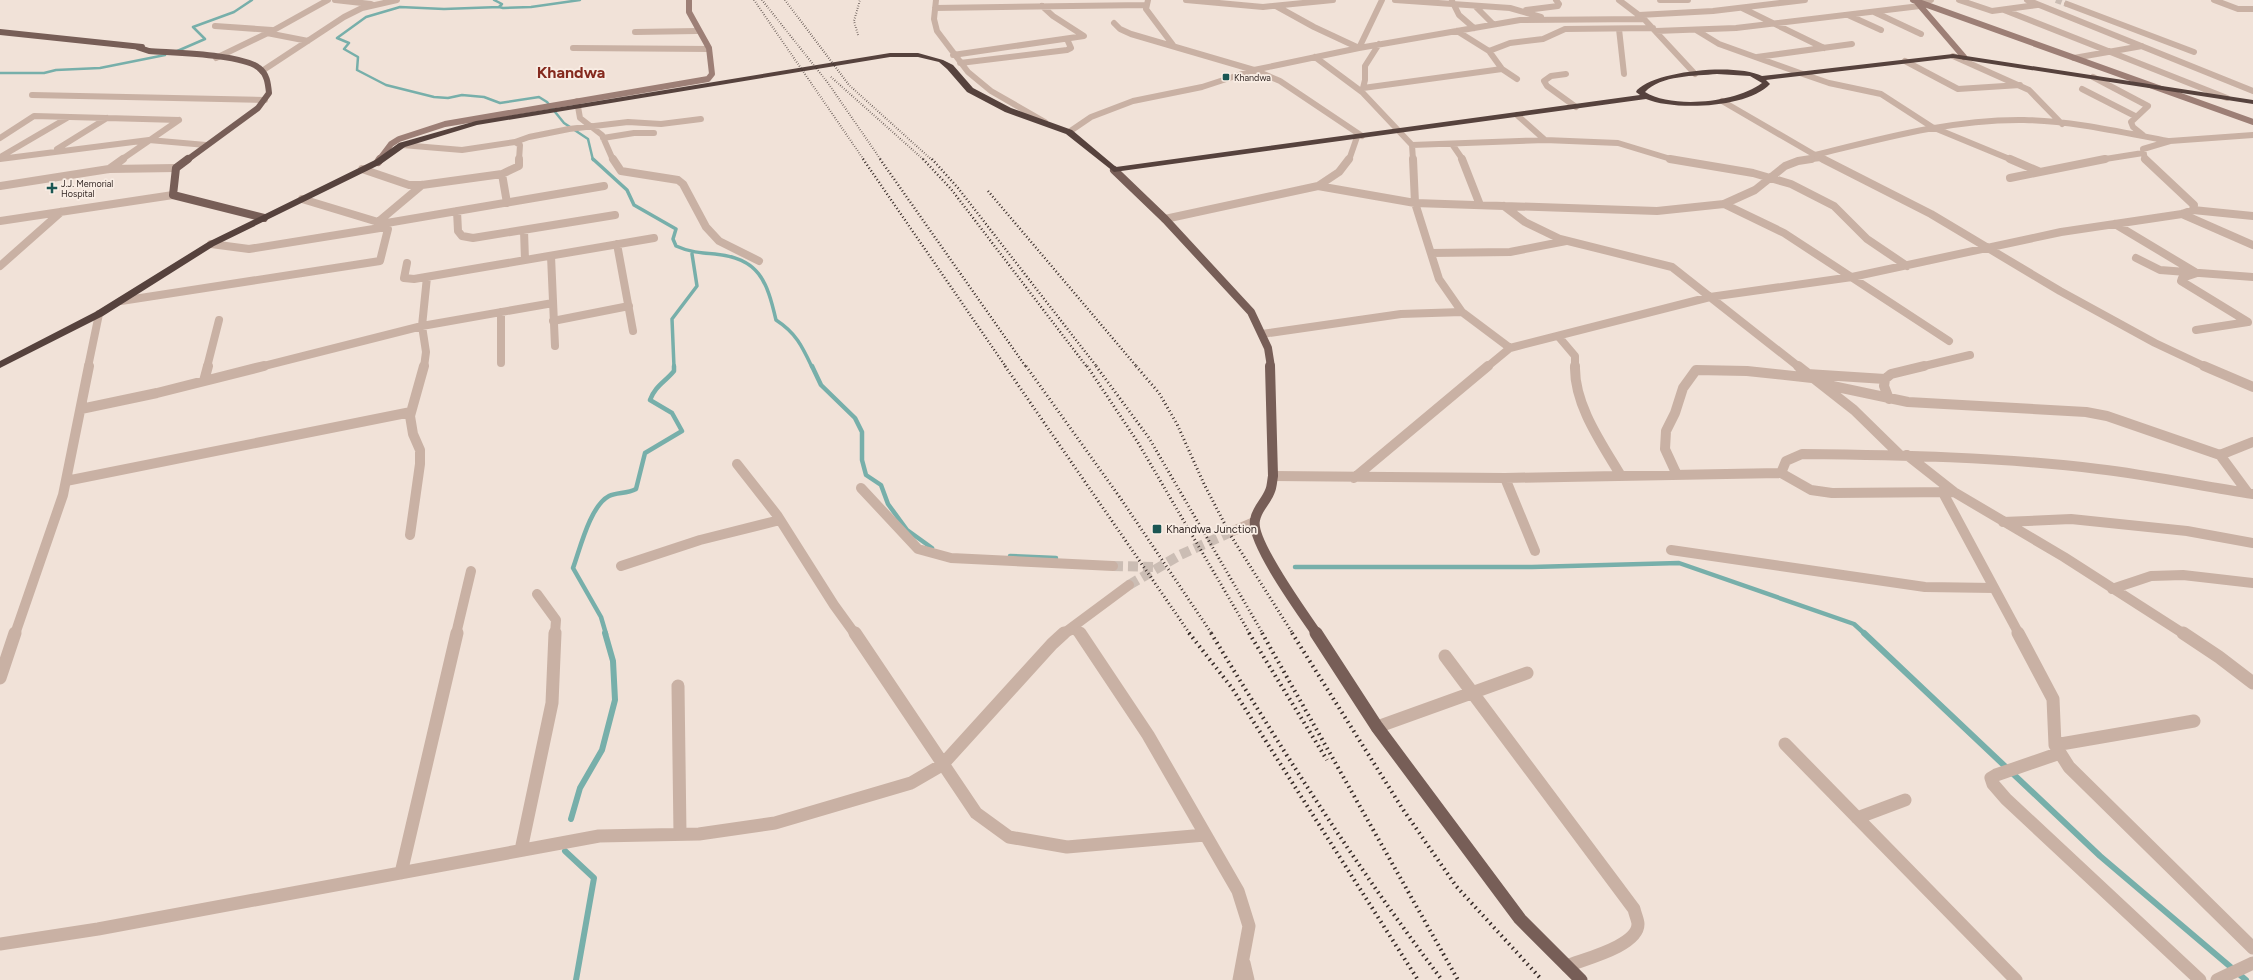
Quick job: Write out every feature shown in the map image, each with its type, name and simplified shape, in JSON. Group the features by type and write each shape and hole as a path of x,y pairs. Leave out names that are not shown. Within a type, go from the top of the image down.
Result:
{"highway":[{"path":"0,365 99,314 211,244 378,162 402,145 476,124 866,59 900,54 928,57 950,67 970,90 1008,110 1070,132 1114,170 1644,97 1673,103 1722,101 1752,94 1762,89 1766,84 1761,78"},
{"path":"1644,97 1640,92 1642,88 1648,84 1695,74 1735,72 1761,78 1953,56 2253,102"}],"main road":[{"path":"0,32 136,47 158,47 188,51 195,54"},
{"path":"136,47 149,51 195,54 216,58 244,60 256,65 268,78 269,92 265,100 258,108 176,168 173,196 264,218"},
{"path":"1114,170 1164,219 1250,312 1268,348 1272,377 1274,476 1270,491 1259,507 1254,522 1257,537 1275,570 1377,727 1520,919 1581,980"}],"street":[{"path":"216,58 274,30 328,0"},
{"path":"335,0 375,5"},
{"path":"262,71 344,17 362,8 397,0"},
{"path":"378,162 391,144 425,129 502,113 708,79 712,74 709,49 697,31 689,12 689,0"},
{"path":"936,0 935,23 937,31 953,56 975,81 989,92 1045,122"},
{"path":"1189,0 1246,6 1276,6 1333,0"},
{"path":"1359,48 1382,0"},
{"path":"1395,0 1452,2 1475,6 1510,8 1524,11 1546,19"},
{"path":"1504,0 1510,8"},
{"path":"1524,11 1558,6 1559,4 1556,0"},
{"path":"1619,0 1655,29 1695,74"},
{"path":"1673,13 1660,3 1660,0 1688,0"},
{"path":"1734,0 1744,8 1772,24 1824,48"},
{"path":"1070,132 1091,116 1133,101 1230,79 1254,70 1379,44 1493,24 1546,19 1641,17 1744,8 1805,0"},
{"path":"1489,51 1510,43 1544,39 1564,29 1696,30 1772,24 1848,15 1931,0"},
{"path":"1959,0 1987,10 2004,10 2039,5"},
{"path":"2027,0 2253,91"},
{"path":"2214,0 2238,9 2253,9"},
{"path":"1452,2 1459,14 1474,28"},
{"path":"1917,2 1964,57"},
{"path":"1917,2 2253,122"},
{"path":"936,8 1147,3 1149,14 1173,45"},
{"path":"2067,4 2194,52"},
{"path":"953,56 1082,37 1084,35 1053,16 1042,6"},
{"path":"1276,6 1319,30 1359,48"},
{"path":"1475,6 1493,24"},
{"path":"2004,10 2109,50 2227,98"},
{"path":"1874,11 1921,34"},
{"path":"1848,15 1881,30"},
{"path":"2084,22 2105,19"},
{"path":"1114,23 1124,31 1254,70 1280,81 1359,137 1352,157 1346,166 1338,175 1318,186 1164,219"},
{"path":"215,26 274,30"},
{"path":"1619,29 1624,74"},
{"path":"1696,30 1719,44 1828,83 1881,94 1910,115 1932,128 2038,171"},
{"path":"635,32 697,31"},
{"path":"1457,31 1489,51 1502,69 1517,79"},
{"path":"267,33 308,41"},
{"path":"960,63 1067,50 1071,48 1067,39"},
{"path":"2074,58 2109,50 2166,42"},
{"path":"1362,90 1365,66 1379,44"},
{"path":"1755,57 1852,44"},
{"path":"573,48 709,49"},
{"path":"1953,56 2021,85 2029,90 2062,124"},
{"path":"1315,57 1362,90 1412,145 1415,203 1439,279 1454,303 1462,312 1510,348"},
{"path":"1905,61 1958,89 2021,85"},
{"path":"1362,90 1502,69"},
{"path":"1566,74 1551,76 1544,81 1547,86 1576,107"},
{"path":"2093,77 2148,106 2131,122 2133,127 2145,136"},
{"path":"2082,89 2136,116"},
{"path":"32,96 265,100"},
{"path":"577,101 580,118 603,138 613,160 621,171 631,174 678,180 683,184 706,227 719,241 759,261"},
{"path":"1722,101 1818,156 1931,214 2060,291 2155,343 2253,387"},
{"path":"1517,115 1546,140"},
{"path":"0,138 34,116 179,120 109,169"},
{"path":"0,158 68,117"},
{"path":"54,151 107,118"},
{"path":"402,145 462,150 515,142 529,136 592,127 634,122 661,124 701,119"},
{"path":"1318,186 1415,203 1657,211 1724,204 1755,190 1772,178 1785,166 1798,161 1932,128 2002,121 2062,124 2127,133 2170,141 2251,136"},
{"path":"603,138 634,133 654,133"},
{"path":"2127,133 2146,150"},
{"path":"0,158 149,140 206,145"},
{"path":"1412,145 1546,140 1618,143 1672,160 1731,168 1772,178 1803,189 1834,206 1867,239 1907,266"},
{"path":"2010,178 2038,171 2146,150 2170,141"},
{"path":"362,169 409,185 422,185 502,174 519,166 520,145 515,142"},
{"path":"1452,144 1463,161 1480,205"},
{"path":"2146,150 2145,160 2190,200 2194,206 2193,210"},
{"path":"0,186 109,169 176,168"},
{"path":"502,174 507,203"},
{"path":"382,224 422,185"},
{"path":"211,244 249,249 260,248 382,224 604,186"},
{"path":"0,221 173,196"},
{"path":"121,301 380,261 388,229 382,224 302,199"},
{"path":"1724,204 1784,233 1948,341"},
{"path":"1504,206 1525,222 1566,241 1672,267 1854,410 1904,455 1948,491 2064,557 2219,657 2253,683"},
{"path":"1354,478 1510,348 1710,297 1852,277 1991,249 2061,232 2182,214 2193,210 2253,216"},
{"path":"457,211 458,231 462,236 472,238 615,215"},
{"path":"0,266 61,212"},
{"path":"2182,214 2253,245"},
{"path":"2115,224 2197,273"},
{"path":"524,230 525,260"},
{"path":"407,263 404,278 407,280 654,238"},
{"path":"1431,252 1510,252 1566,241"},
{"path":"617,244 633,331"},
{"path":"551,256 555,346"},
{"path":"2136,258 2160,270 2253,277"},
{"path":"2196,330 2248,322 2181,281 2182,278 2197,273"},
{"path":"410,535 420,464 420,450 410,422 411,412 424,367 426,352 422,326 427,277"},
{"path":"81,409 204,381 422,326 553,303"},
{"path":"553,320 629,306"},
{"path":"500,312 501,363"},
{"path":"1262,334 1367,318 1462,312"},
{"path":"0,678 36,578 66,481 99,314"},
{"path":"204,381 219,320"},
{"path":"1558,336 1575,356 1573,367 1585,407 1598,435 1621,476"},
{"path":"1889,399 1884,386 1885,379 1890,374 1912,367 1970,354"},
{"path":"1677,475 1664,449 1666,431 1675,413 1683,388 1696,370 1747,371 1813,378 1885,379"},
{"path":"1813,378 1889,399 1908,402 2086,412 2107,416 2220,455 2251,494"},
{"path":"66,481 411,412"},
{"path":"2220,455 2253,442"},
{"path":"1781,473 1786,461 1802,454 1904,455 2012,461 2098,469 2251,494"},
{"path":"737,464 780,520 942,765 976,813 1010,837 1067,847 1205,835"},
{"path":"1274,476 1354,478 1506,478 1781,473 1811,490 1832,493 1948,491"},
{"path":"1506,478 1535,551"},
{"path":"861,488 918,549 952,558 1002,559 1113,566"},
{"path":"1948,491 1994,588 2053,699 2053,732 2057,749 2069,767 2253,948"},
{"path":"2003,522 2071,519 2187,531 2253,543"},
{"path":"621,566 700,540 780,520"},
{"path":"1233,531 1254,522"},
{"path":"1671,550 1925,587 1994,588"},
{"path":"401,873 471,571"},
{"path":"2112,589 2151,576 2183,575 2253,583"},
{"path":"0,944 98,929 599,836 680,834 775,823 911,784 942,765 1052,644 1129,585"},
{"path":"522,850 552,703 556,620 538,594"},
{"path":"1066,632 1073,629 1081,634 1148,735 1238,891 1249,926 1244,961 1239,980"},
{"path":"1445,656 1626,896 1634,909 1638,925 1633,937 1619,946 1567,966"},
{"path":"1377,727 1527,673"},
{"path":"678,686 680,834"},
{"path":"2194,721 2057,749 1992,778 1993,784 2006,799 2200,980"},
{"path":"1785,744 2016,980"},
{"path":"1857,818 1905,800"},
{"path":"1244,961 1248,980"},
{"path":"2217,980 2250,964"}],"waterway":[{"path":"175,52 205,39 193,27 234,12 252,0"},
{"path":"494,0 502,4 499,7"},
{"path":"499,7 531,7 580,0"},
{"path":"499,7 444,9 400,7 366,17 337,38 349,43 344,49 358,57 357,70 386,85 434,97 448,98 462,95 484,97 500,103 539,97 547,102 564,123 588,139 593,160"},
{"path":"0,73 44,73 56,70 100,68 165,55"},
{"path":"593,159 627,190 634,205 676,229 673,239 676,246 695,252 730,256 751,266 759,274 764,283 773,306 776,320 789,330 798,340 812,367"},
{"path":"674,367 672,319 697,286 692,254"},
{"path":"812,366 821,385 855,418 862,432 862,460 866,475 881,485 888,504 907,530 932,548"},
{"path":"606,634 601,617 573,568 586,529 596,509 602,501 609,496 636,489 645,453 682,431 672,413 650,400 657,388 674,371 674,367"},
{"path":"1010,556 1056,558"},
{"path":"1295,567 1532,567 1679,563 1854,624 1865,634"},
{"path":"571,819 580,788 602,750 615,700 613,661 605,633"},
{"path":"1864,633 2100,856 2246,980"},
{"path":"565,851 594,878 576,980"}],"tunnel":[{"path":"2056,0 2067,4"},
{"path":"1129,585 1180,555 1233,531"},
{"path":"1113,566 1155,567"}],"railway":[{"path":"754,0 864,160"},
{"path":"762,0 828,83 881,160"},
{"path":"785,0 849,85 932,160"},
{"path":"858,35 854,21 860,0"},
{"path":"831,77 924,160"},
{"path":"863,159 1006,367"},
{"path":"880,159 1026,367"},
{"path":"932,159 958,188 1097,367"},
{"path":"924,160 951,189 1087,367"},
{"path":"988,191 1137,367"},
{"path":"1005,366 1190,634"},
{"path":"1026,366 1121,499 1212,634"},
{"path":"1087,366 1137,441 1250,634"},
{"path":"1096,366 1149,438 1263,634"},
{"path":"1136,366 1159,393 1177,424 1204,484 1231,536 1293,634"},
{"path":"1189,633 1232,688 1418,980"},
{"path":"1211,633 1322,810 1381,896 1442,980"},
{"path":"1249,633 1327,760"},
{"path":"1262,633 1458,980"},
{"path":"1292,633 1402,808 1456,886 1542,980"}],"place":[{"name":"Khandwa","path":"1226,77"},
{"name":"J.J. Memorial Hospital","path":"52,188"},
{"name":"Khandwa Junction","path":"1157,529"}],"district":[{"name":"Khandwa","path":"571,72"}]}
